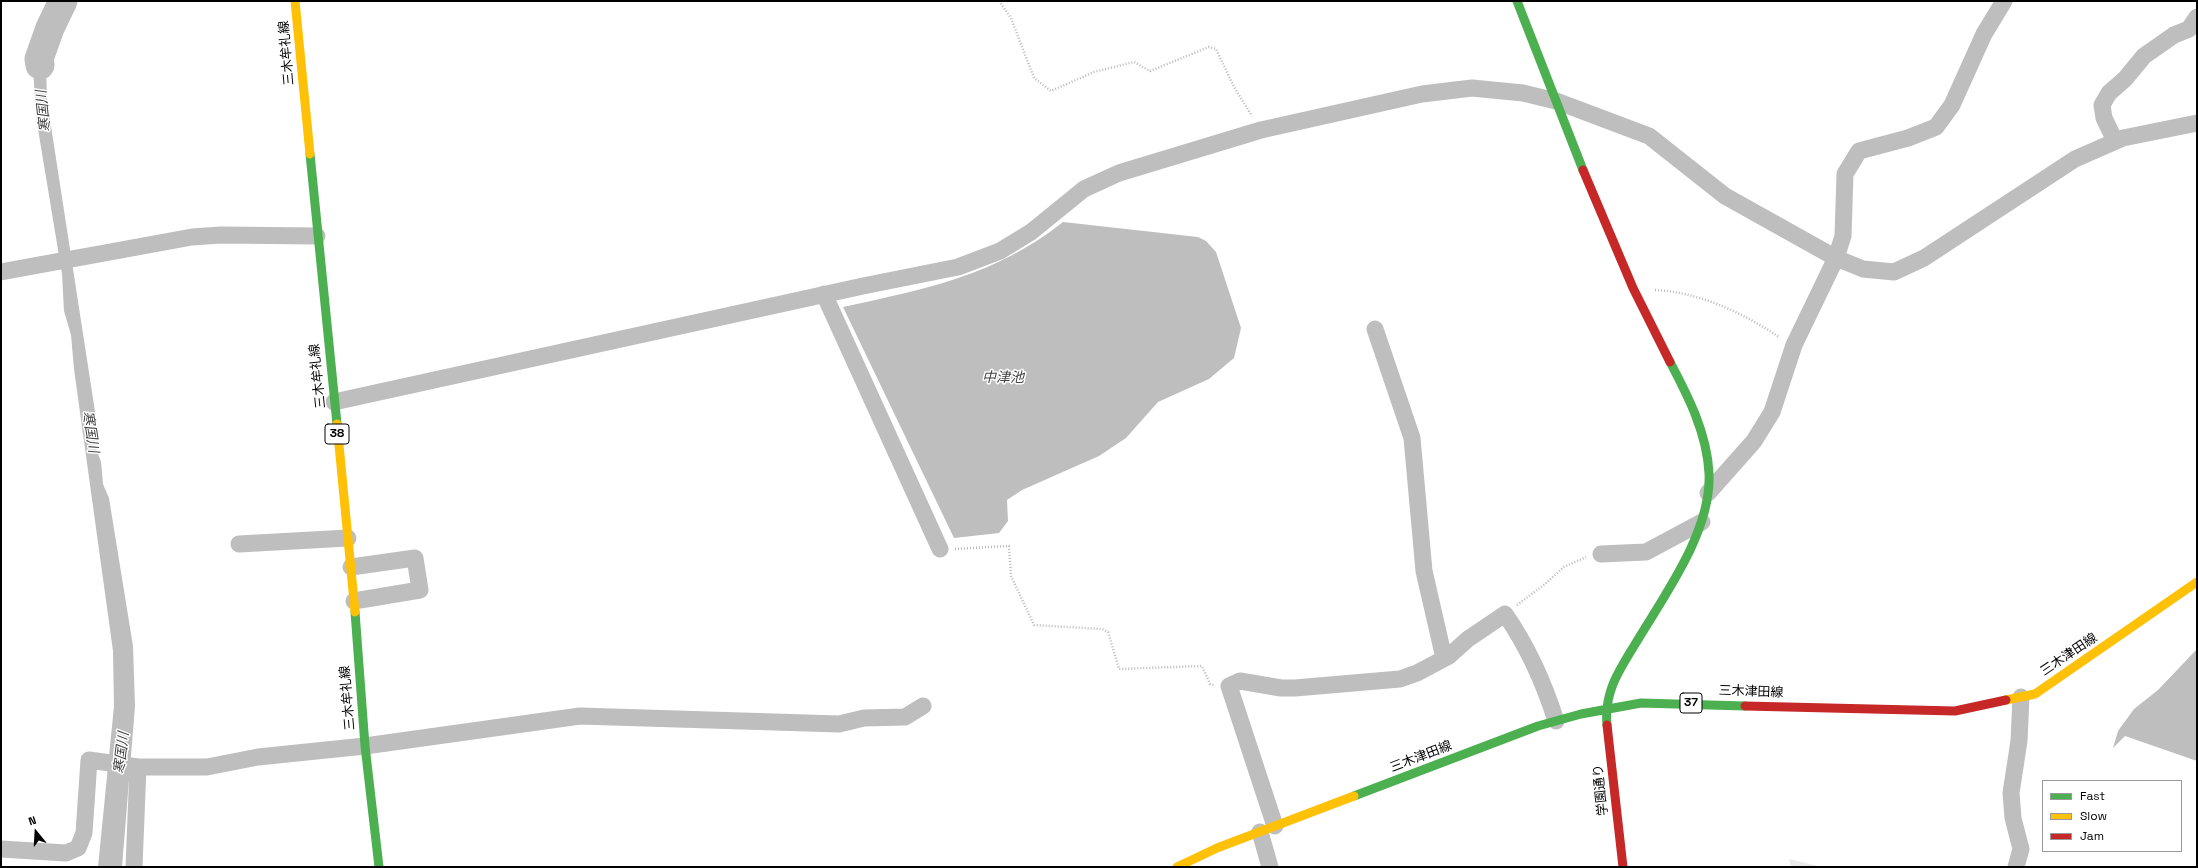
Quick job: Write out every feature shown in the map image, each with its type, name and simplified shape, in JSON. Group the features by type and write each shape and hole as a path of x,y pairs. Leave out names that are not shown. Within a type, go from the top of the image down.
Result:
{"main road":[{"name":"三木牟礼線","path":"295,1 317,236 351,567 365,746 379,867"},
{"name":"学園通り","path":"1517,1 1556,101 1634,289 1672,364 1699,426 1708,463 1708,493 1702,522 1681,565 1632,651 1610,684 1606,711 1623,867"},
{"name":"三木津田線","path":"1184,865 1267,829 1538,726 1581,714 1606,711 1641,703 1955,711 2021,698 2035,694 2197,582"}],"street":[{"path":"1708,493 1754,441 1772,412 1793,350 1836,258 1843,236 1845,174 1858,151 1908,138 1936,127 1952,105 1984,34 2004,1"},
{"path":"2115,141 2104,118 2102,105 2109,93 2125,79 2144,56 2174,35 2189,29 2197,17"},
{"path":"334,402 824,294 965,265 1000,252 1031,232 1084,189 1119,173 1261,130 1422,94 1472,88 1523,93 1556,101 1649,136 1725,196 1836,258 1863,269 1894,272 1924,258 2075,159 2123,138 2197,123"},
{"path":"1,272 221,234 317,236"},
{"path":"824,294 940,549"},
{"path":"1375,329 1412,438 1424,571 1444,658"},
{"path":"1601,554 1646,552 1702,522"},
{"path":"239,544 348,538"},
{"path":"351,567 415,558 420,590 354,601"},
{"path":"1270,867 1267,829 1229,686 1240,680 1281,688 1295,688 1400,679 1417,673 1444,658 1468,639 1505,614 1533,661 1547,691 1556,721"},
{"path":"2016,867 2021,849 2013,818 2011,793 2019,741 2021,698"},
{"path":"1,849 66,853 78,848 84,833 89,760 138,767 207,767 258,757 365,746 580,716 839,724 864,718 905,717 923,706"},
{"path":"134,867 138,767"}],"path":[{"path":"999,1 1011,18 1034,78 1051,91 1094,72 1134,62 1150,71 1209,47 1216,49 1234,87 1261,130"},
{"path":"1634,289 1672,291 1697,297 1760,324 1780,337 1793,350"},
{"path":"940,549 1009,546 1012,576 1024,607 1034,625 1102,629 1108,632 1119,669 1202,666 1210,684 1229,686"},
{"path":"1505,614 1545,584 1564,567 1579,559 1601,554"}],"shaded area":[{"path":"1789,859 1822,867 1791,867"}],"water":[{"path":"50,28 53,34 46,65 47,100 96,418 94,434 96,448 101,462 103,484 109,498 133,646 135,706 122,867 98,867 114,706 113,651 74,369 71,335 64,311 62,274 36,117 33,67 39,38 45,29"},
{"name":"中津池","path":"1063,222 1198,237 1206,241 1216,252 1241,328 1234,358 1209,379 1158,402 1126,438 1099,456 1022,490 1007,500 1008,521 999,533 954,538 843,307 902,294 958,278 985,268 1011,256"},
{"path":"2197,649 2197,761 2125,736 2113,748 2118,731 2134,709 2158,690"}],"waterway":[{"name":"寒国川","path":"40,65 39,59 50,28 63,1"}],"traffic: fast":[{"path":"1517,1 1583,170"},
{"path":"310,154 337,424"},
{"path":"1607,725 1608,703 1613,683 1684,563 1703,518 1708,495 1709,473 1705,444 1701,429 1690,402 1670,362"},
{"path":"355,612 365,746 379,867"},
{"path":"1354,796 1538,726 1581,714 1641,703 1745,706"}],"traffic: slow":[{"path":"295,1 310,154"},
{"path":"337,424 355,612"},
{"path":"2006,700 2035,694 2197,582"},
{"path":"1177,867 1217,848 1354,796"}],"traffic: jam":[{"path":"1583,170 1633,288 1670,362"},
{"path":"1745,706 1955,711 2006,700"},
{"path":"1607,725 1623,867"}]}
